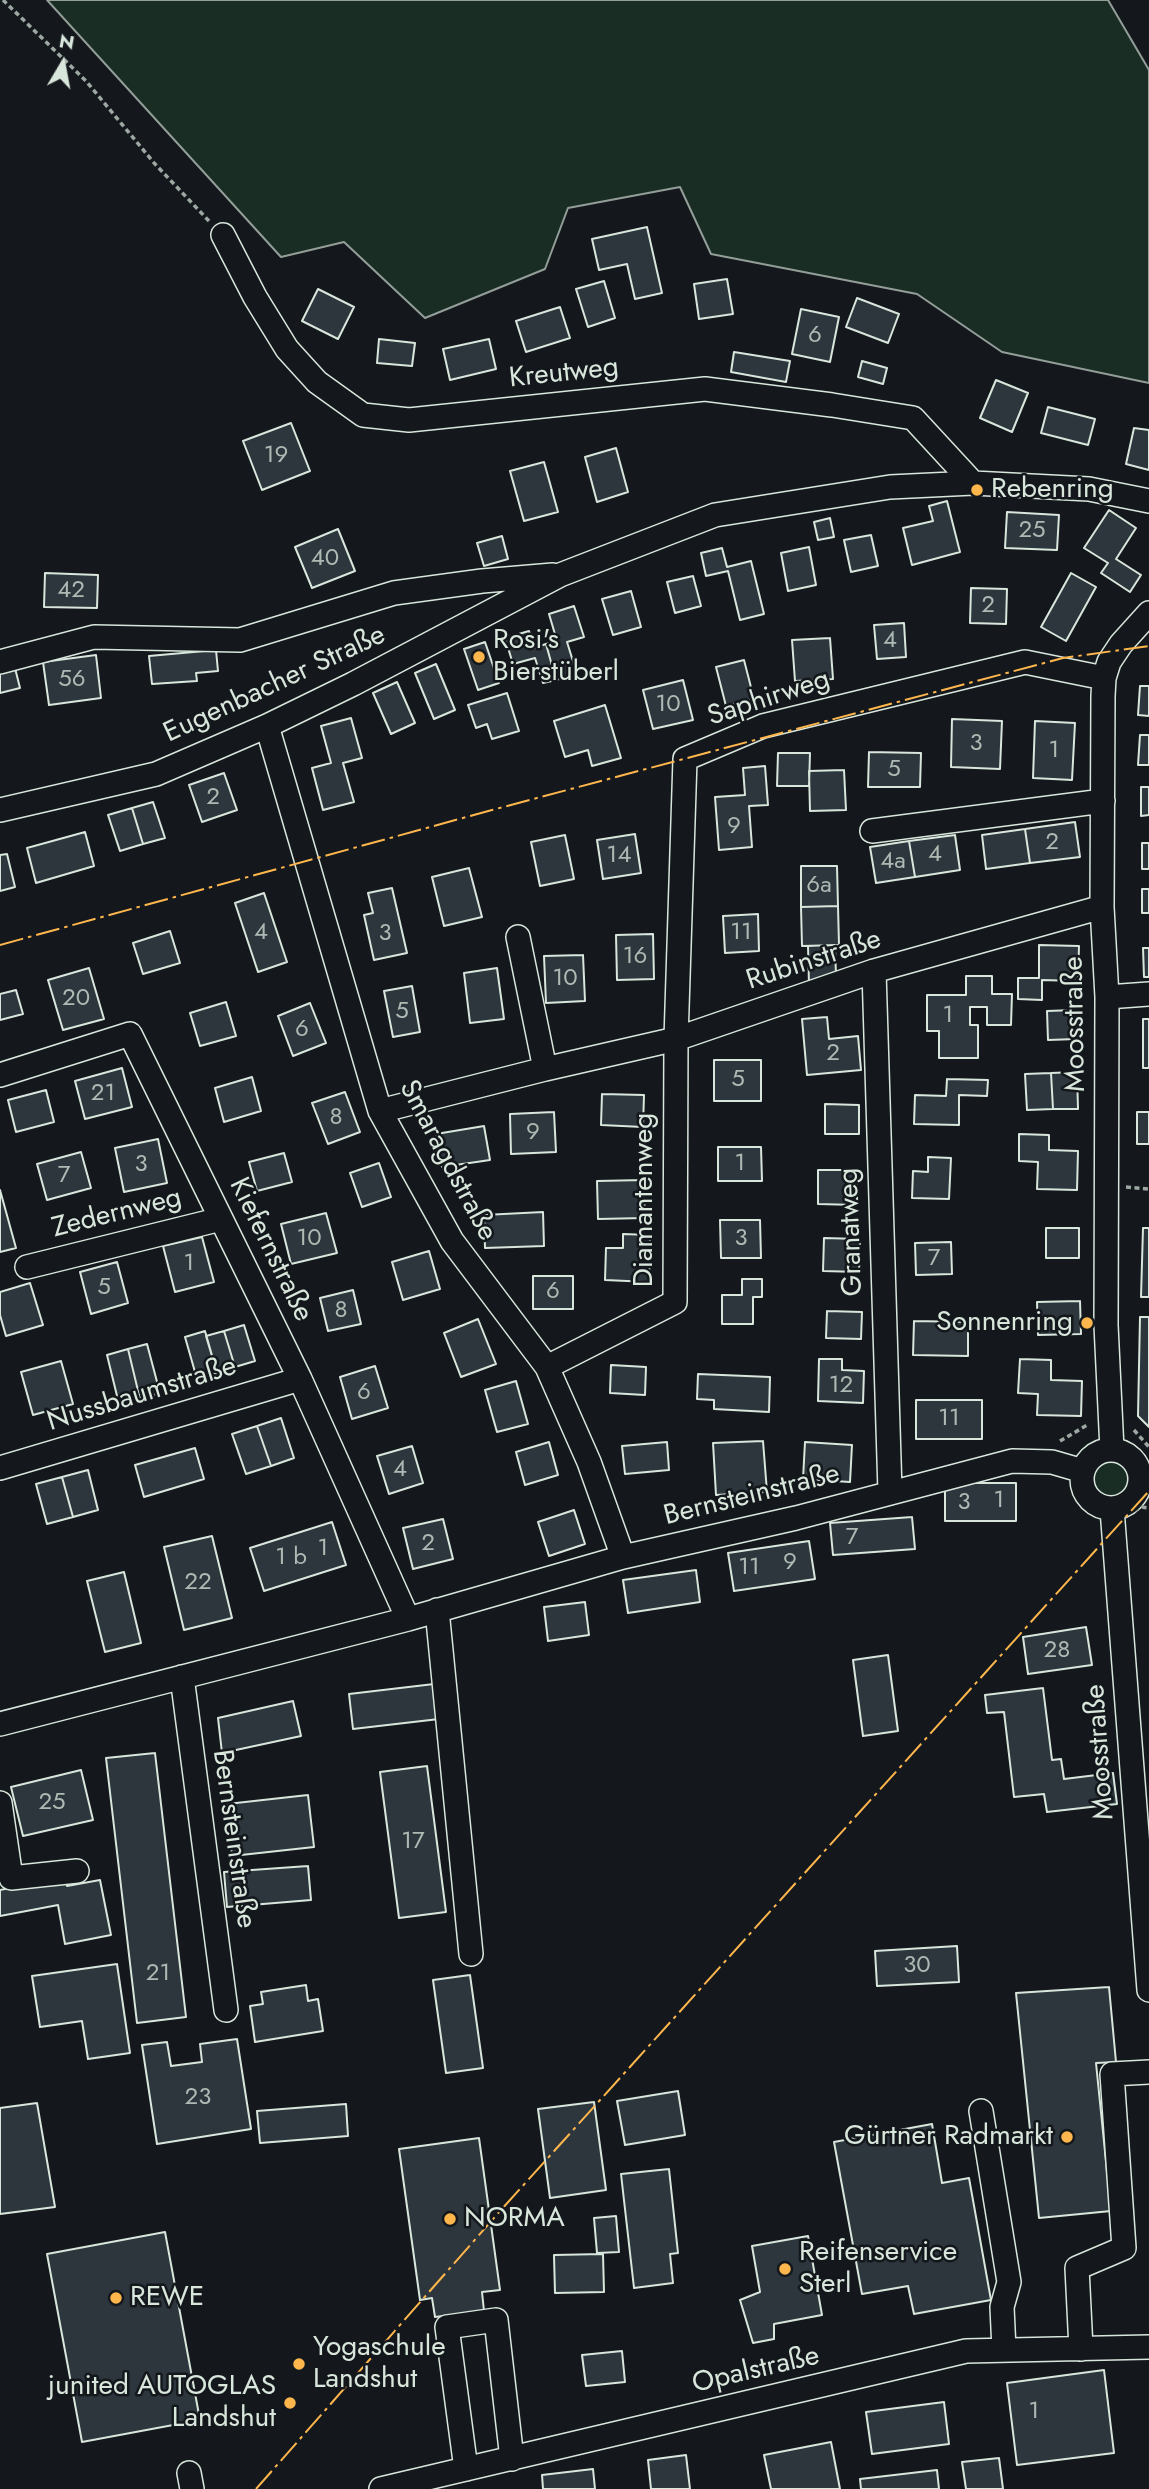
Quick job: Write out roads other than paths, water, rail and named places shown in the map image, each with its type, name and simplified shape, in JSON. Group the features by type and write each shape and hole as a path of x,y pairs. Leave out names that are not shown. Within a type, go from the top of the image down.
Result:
{"street":[{"name":"Kreutweg","path":"223,235 255,297 287,349 317,382 363,415 410,420 705,389 913,418 973,483"},
{"name":"Eugenbacher Straße","path":"0,810 156,774 267,726 353,684 560,575 715,515 890,487 973,483 1089,489 1149,501"},
{"name":"Eugenbacher Straße","path":"0,662 94,637 240,639 394,593 482,581 560,575"},
{"name":"Moosstraße","path":"1112,1450 1105,1325 1107,997 1102,907 1104,678 1109,662 1121,644 1149,613"},
{"name":"Saphirweg","path":"676,1039 685,759 763,726 1025,662 1104,678"},
{"name":"Smaragdstraße","path":"267,726 380,1111 452,1241 547,1367 589,1462 623,1557"},
{"path":"872,831 1102,801"},
{"name":"Rubinstraße","path":"380,1111 676,1039 874,971 1102,907"},
{"path":"517,937 545,1069"},
{"name":"Granatweg","path":"874,971 891,1492"},
{"path":"1107,997 1149,994"},
{"name":"Kiefernstraße","path":"0,1075 130,1034 300,1379 408,1619"},
{"name":"Diamantenweg","path":"547,1367 674,1302 676,1039"},
{"name":"Zedernweg","path":"27,1267 221,1219"},
{"name":"Nussbaumstraße","path":"0,1468 300,1379"},
{"path":"1112,1450 1121,1451 1136,1462 1144,1491 1126,1505 1112,1509 1094,1504 1088,1497 1082,1480 1083,1471 1094,1455 1112,1450"},
{"name":"Bernsteinstraße","path":"0,1724 408,1619 623,1557 796,1518 1012,1461 1052,1462 1083,1471"},
{"name":"Moosstraße","path":"1112,1509 1149,1990"},
{"path":"437,1610 471,1954"},
{"name":"Bernsteinstraße","path":"182,1676 226,2010"},
{"path":"0,1803 11,1878 76,1871"},
{"path":"1081,2349 1077,2268 1124,2248 1112,2074 1149,2072"},
{"path":"981,2111 1009,2282 1002,2307 1004,2350"},
{"path":"466,2469 447,2326 496,2320 512,2459"},
{"name":"Opalstraße","path":"381,2489 965,2351 1149,2347"}],"place":[{"name":"Rebenring","path":"977,490"},
{"name":"Rosi's Bierstüberl","path":"479,657"},
{"name":"Sonnenring","path":"1087,1323"},
{"name":"Gürtner Radmarkt","path":"1067,2137"},
{"name":"NORMA","path":"450,2219"},
{"name":"Reifenservice Sterl","path":"785,2269"},
{"name":"REWE","path":"116,2298"},
{"name":"Yogaschule Landshut","path":"299,2364"},
{"name":"junited AUTOGLAS Landshut","path":"290,2403"}]}
